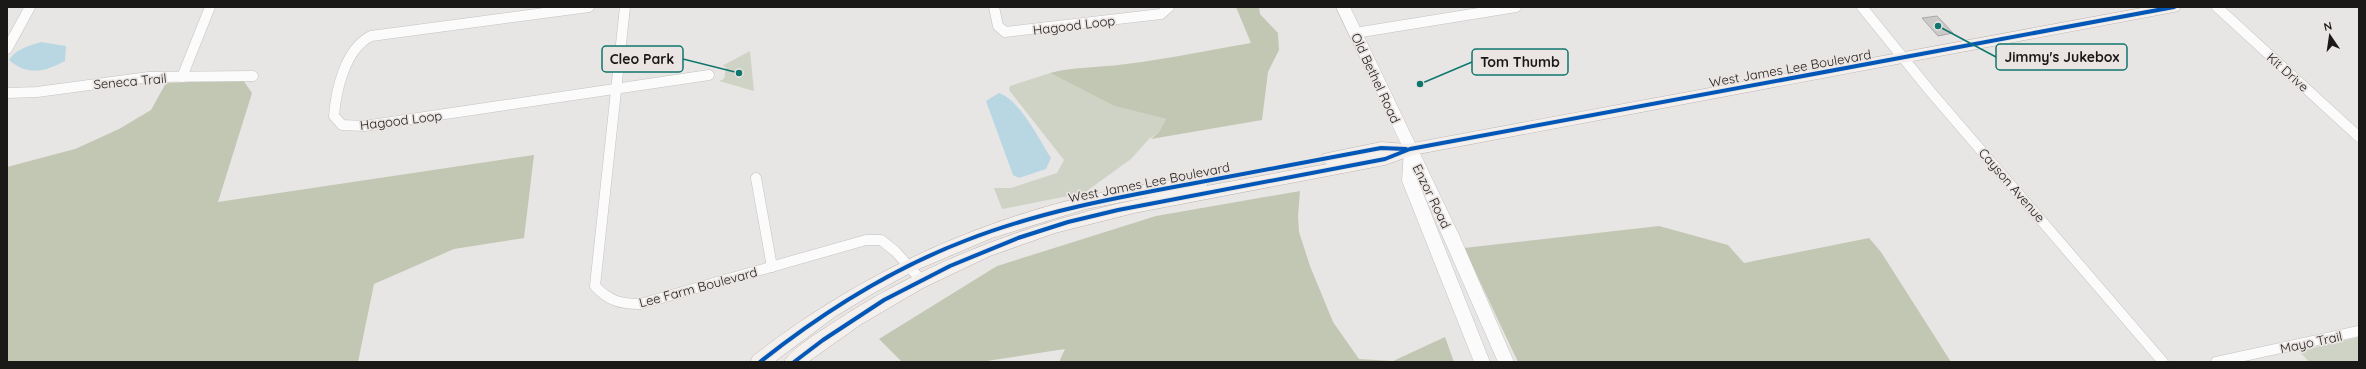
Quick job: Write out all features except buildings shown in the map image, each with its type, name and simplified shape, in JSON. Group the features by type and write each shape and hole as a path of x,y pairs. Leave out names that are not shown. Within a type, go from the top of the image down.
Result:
{"main road":[{"name":"Old Bethel Road","path":"1343,7 1410,149"},
{"name":"West James Lee Boulevard","path":"794,362 884,301 922,281 1019,238 1084,218 1216,190 1385,159 1410,149 1903,58 2140,10 2174,7"},
{"name":"West James Lee Boulevard","path":"760,362 842,303 909,266 999,227 1070,206 1382,148 1410,149"},
{"name":"Enzor Road","path":"1410,149 1409,181 1482,362"},
{"name":"Enzor Road","path":"1410,149 1451,235 1506,362"}],"street":[{"path":"7,48 30,7"},
{"path":"182,77 210,7"},
{"name":"Hagood Loop","path":"590,7 377,34 365,39 356,48 334,102 334,116 342,125 364,126 616,90 709,75"},
{"name":"Lee Farm Boulevard","path":"624,7 595,286 606,298 618,304 640,304 866,240 881,240 909,266 922,281"},
{"name":"Hagood Loop","path":"994,7 998,26 1005,32 1017,32 1161,14 1169,7"},
{"path":"1355,33 1516,7"},
{"name":"Cayson Avenue","path":"1862,7 1903,58 2163,362"},
{"name":"Kit Drive","path":"2217,7 2359,137"},
{"name":"Seneca Trail","path":"7,93 36,92 149,77 253,76"},
{"path":"756,178 772,267"},
{"name":"Mayo Trail","path":"2216,362 2359,331"}],"shaded area":[{"path":"750,51 754,91 719,81 724,79 726,67 722,66"},
{"path":"1050,73 1114,106 1166,119 1159,132 1149,139 1131,159 1084,193 1002,209 994,188 1011,188 1057,173 1064,160 1009,90 1010,86"},
{"path":"2359,337 2359,362 2309,362 2299,351"}],"green space":[{"path":"1236,7 1259,7 1260,14 1278,33 1279,50 1268,72 1262,120 1151,139 1159,132 1166,119 1114,106 1050,73 1069,69 1142,62 1251,43"},
{"path":"243,80 252,93 218,202 534,155 524,238 454,249 374,284 358,362 7,362 7,167 75,149 119,129 151,110 166,83"},
{"path":"1300,191 1298,216 1299,232 1310,266 1333,322 1359,359 1393,361 1445,337 1454,362 1059,362 1065,349 980,362 902,362 879,339 997,266 1156,216"},
{"path":"1659,226 1728,245 1744,263 1869,238 1881,252 1951,362 1518,362 1464,248"}],"water":[{"path":"41,42 66,46 65,61 50,68 36,71 23,68 9,60 15,53"},
{"path":"999,93 1014,103 1035,131 1051,158 1046,169 1019,178 1013,175 986,101"}],"cycle path":[{"path":"794,362 853,320 884,300 917,282 983,251 1052,227 1101,213 1385,159 1410,149 2174,7"},
{"path":"760,362 837,306 878,281 921,260 1011,224 1103,200 1381,148 1406,149"}],"place":[{"name":"Jimmy's Jukebox","path":"1938,26"},
{"name":"Cleo Park","path":"739,73"},
{"name":"Tom Thumb","path":"1420,84"}]}
